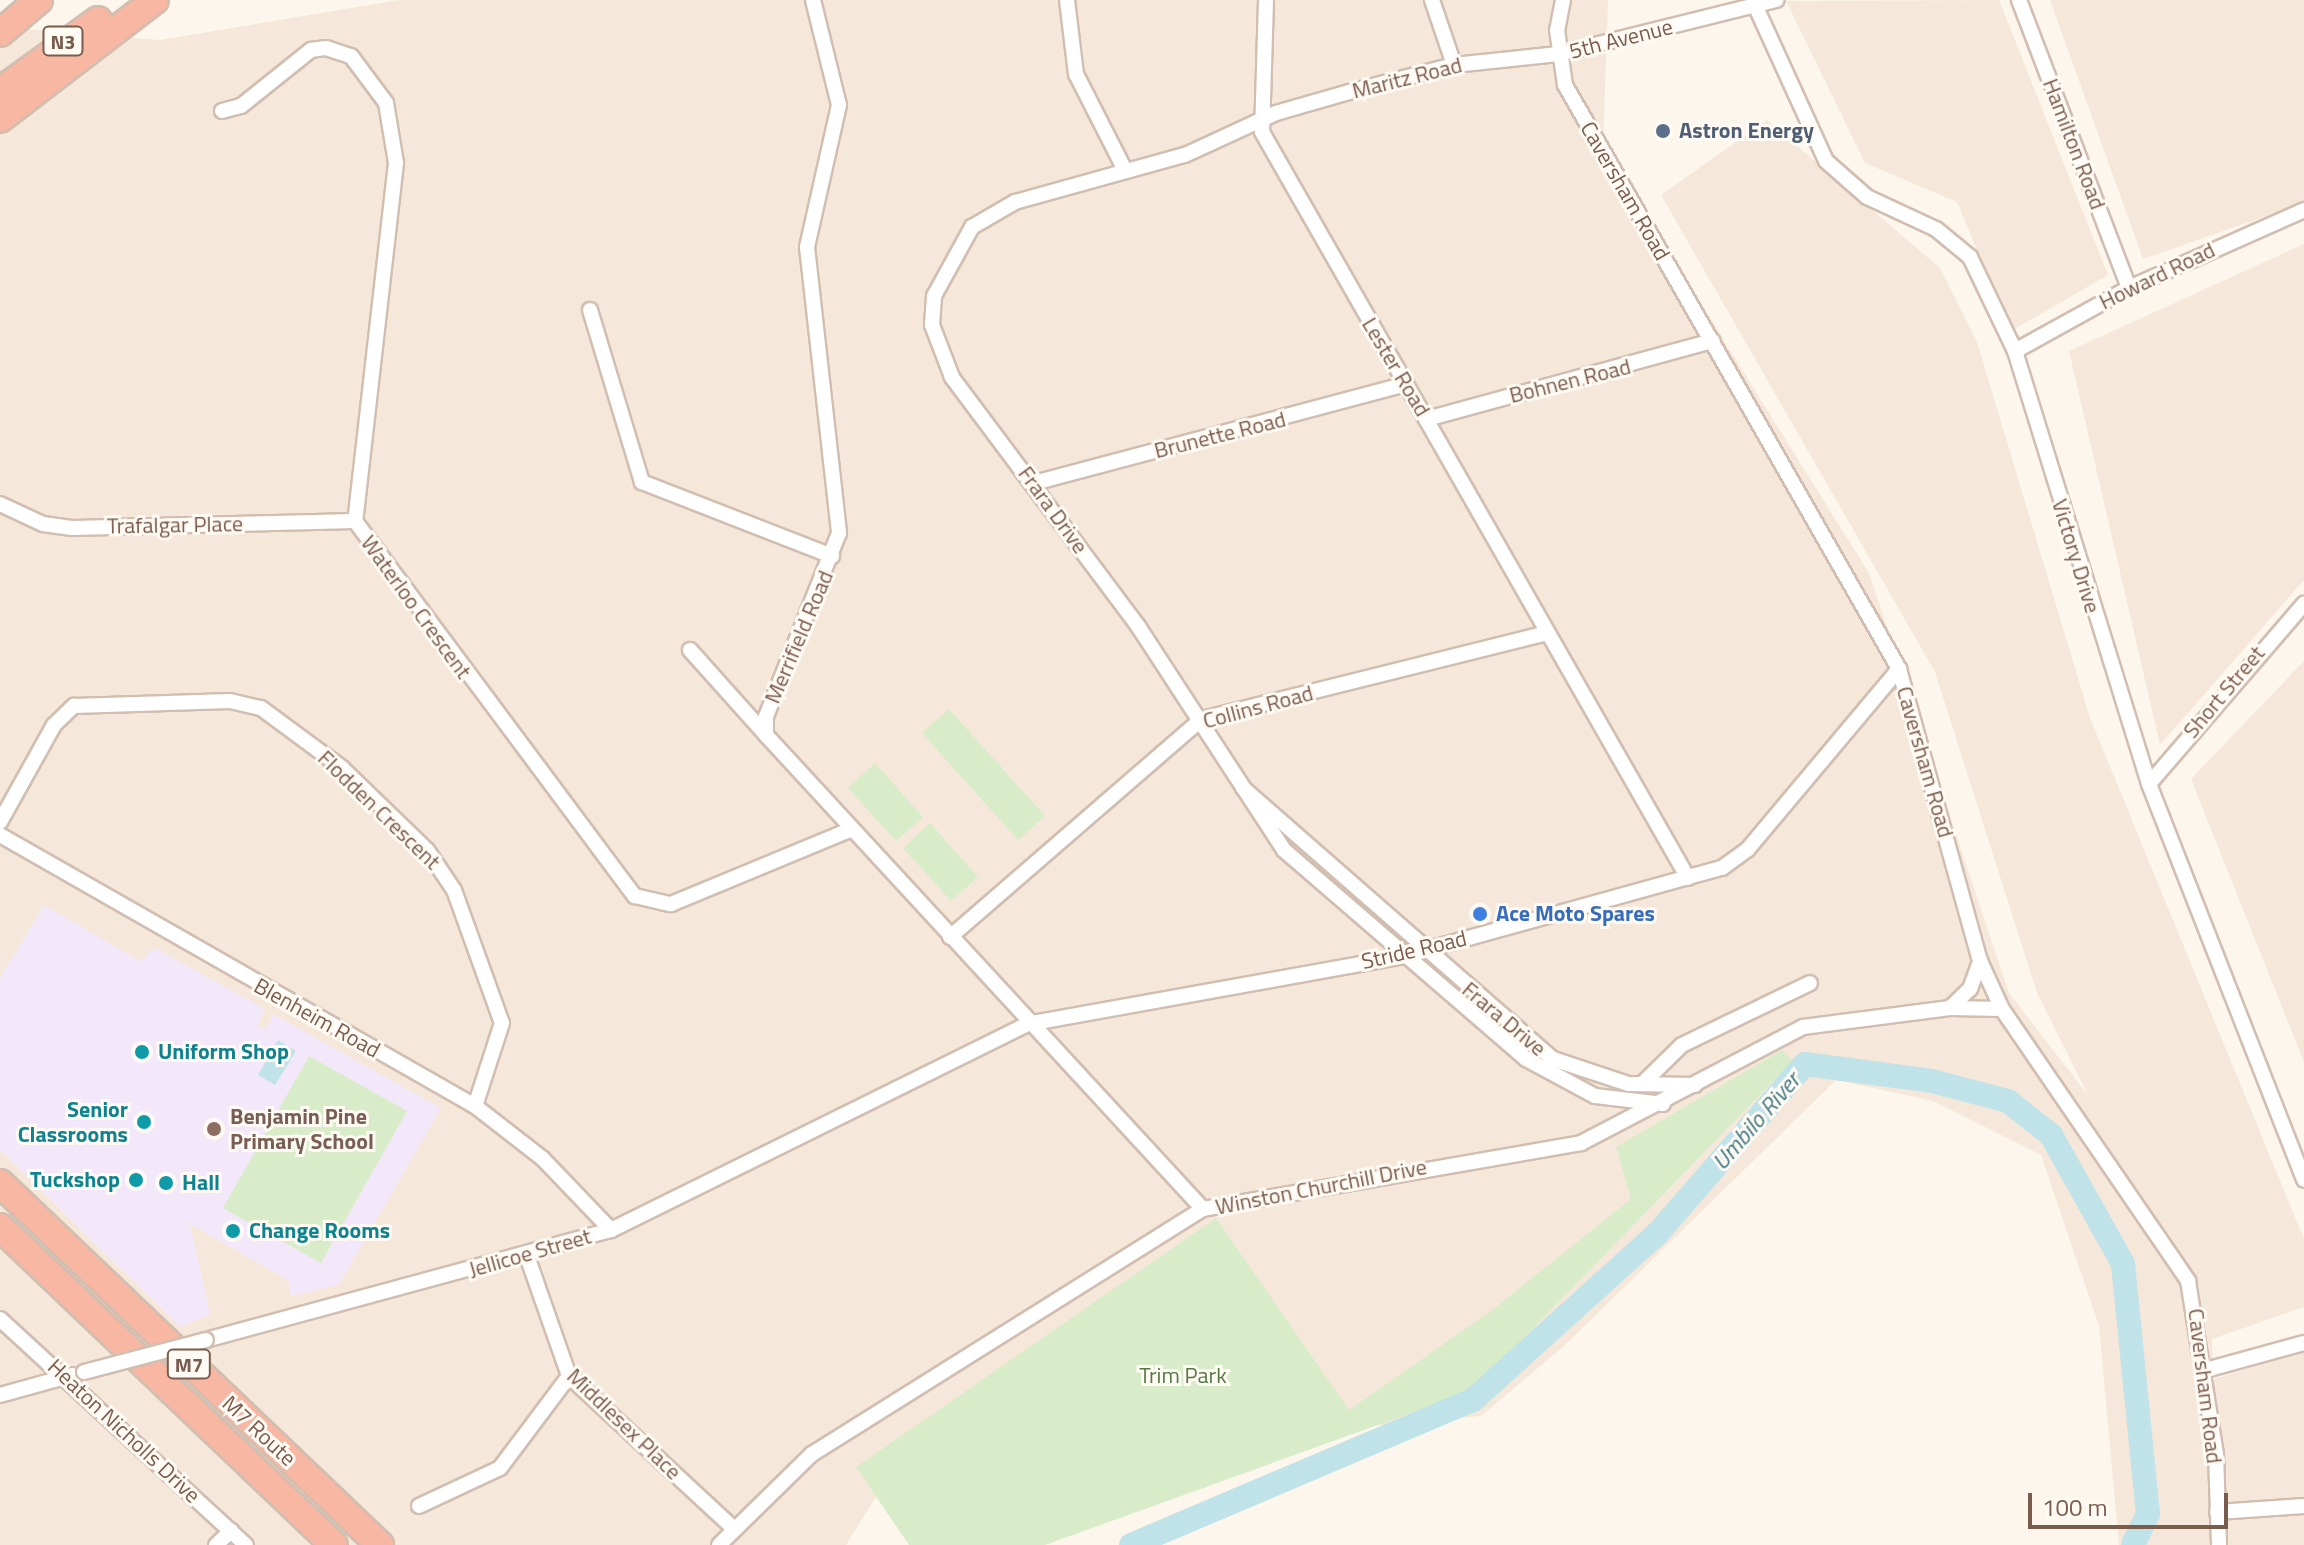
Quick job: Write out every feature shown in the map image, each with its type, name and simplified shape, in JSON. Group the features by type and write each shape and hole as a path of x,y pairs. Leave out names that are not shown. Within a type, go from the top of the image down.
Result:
{"highway":[{"path":"0,22 38,0"},
{"name":"N3","path":"0,33 38,0"},
{"name":"N3","path":"0,91 132,0"},
{"path":"0,119 155,0"},
{"path":"0,1164 151,1329"},
{"name":"M7 Route","path":"0,1183 380,1545"},
{"name":"M7 Route","path":"0,1227 334,1545"}],"street":[{"name":"Merrifield Road","path":"813,0 839,105 807,247 839,510 832,556 766,716 766,735 1027,1024 1203,1209"},
{"path":"1067,0 1076,74 1125,170 1185,155 1259,121 1266,0"},
{"path":"1432,0 1454,65"},
{"name":"Caversham Road","path":"1563,0 1558,54 1589,132 1713,341 1899,669 1980,961 2002,1009 2173,1254 2196,1303 2206,1370 2219,1545"},
{"name":"5th Avenue","path":"1558,54 1776,0"},
{"name":"Hamilton Road","path":"2019,0 2129,288"},
{"name":"Victory Drive","path":"1755,5 1826,161 1880,205 1936,229 1970,257 2015,351 2149,784 2304,1180"},
{"name":"Waterloo Crescent","path":"222,111 241,106 295,61 326,48 362,68 397,133 355,521 635,896 671,904 850,830"},
{"name":"Maritz Road","path":"1259,121 1454,65 1558,54"},
{"name":"Lester Road","path":"1259,121 1544,634 1688,878"},
{"name":"Frara Drive","path":"1125,170 1015,202 972,227 948,259 932,325 952,377 1034,483 1202,719 1239,785 1284,850 1400,957 1526,1059 1570,1086 1609,1098 1663,1104"},
{"name":"Howard Road","path":"2015,351 2129,288 2304,210"},
{"path":"590,310 642,482 832,556"},
{"name":"Bohnen Road","path":"1427,419 1713,341"},
{"name":"Brunette Road","path":"1034,483 1406,384"},
{"name":"Trafalgar Place","path":"0,504 43,524 72,528 355,521"},
{"name":"Short Street","path":"2149,784 2304,604"},
{"name":"Collins Road","path":"950,937 1202,719 1544,634"},
{"path":"690,650 766,735"},
{"name":"Stride Road","path":"1027,1024 1400,957 1688,878 1748,849 1899,669"},
{"name":"Flodden Crescent","path":"0,822 54,725 74,706 230,701 261,708 342,768 427,850 454,890 502,1023 475,1106"},
{"name":"Frara Drive","path":"1239,785 1421,950 1553,1059 1643,1083 1695,1085"},
{"name":"Blenheim Road","path":"0,835 475,1106 543,1159 611,1230"},
{"path":"1950,1008 1970,989 1980,961"},
{"path":"1643,1083 1682,1045 1810,983"},
{"name":"Winston Churchill Drive","path":"719,1545 812,1454 1203,1209 1581,1143 1617,1130 1803,1027 1950,1008 2002,1009"},
{"name":"Jellicoe Street","path":"0,1395 527,1256 611,1230 1027,1024"},
{"path":"1609,1098 1617,1130"},
{"name":"Middlesex Place","path":"527,1256 569,1376 734,1529"},
{"name":"Heaton Nicholls Drive","path":"0,1319 67,1377 246,1545"},
{"path":"2206,1370 2304,1343"},
{"path":"419,1506 500,1468 569,1376"},
{"path":"2217,1512 2304,1506"},
{"path":"216,1545 231,1531"}],"shaded area":[{"path":"399,0 1608,0 1603,147 1869,573 2009,993 2088,1095 2037,993 1935,672 1661,195 1767,120 1940,268 1977,342 2090,718 2304,1239 2304,1307 2212,1339 2213,1379 2304,1352 2304,1545 2119,1545 2099,1326 2041,1155 1933,1101 1836,1080 1564,1346 1481,1416 893,1469 846,1545 0,1545 0,27 160,40"},
{"path":"1999,0 2108,275 2011,331 1957,202 1865,163 1786,1"},
{"path":"2050,0 2304,0 2304,203 2143,259"},
{"path":"2304,244 2304,580 2160,745 2069,351"},
{"path":"2304,661 2304,1062 2191,779"},
{"name":"Benjamin Pine Primary School","path":"44,905 140,961 155,948 265,1009 257,1026 265,1030 273,1014 441,1108 339,1284 291,1296 288,1280 190,1224 210,1314 180,1327 0,1150 0,978"}],"green space":[{"path":"949,709 1045,816 1018,840 922,733"},
{"path":"875,763 923,817 896,841 848,788"},
{"path":"930,823 978,877 951,901 903,848"},
{"name":"Trim Park","path":"1782,1050 1793,1061 1472,1391 1045,1545 909,1545 856,1467 1216,1218 1349,1410 1491,1311 1631,1199 1616,1147"},
{"path":"309,1056 407,1111 321,1263 223,1208"}],"water":[{"path":"278,1040 296,1051 275,1085 258,1075"}],"waterway":[{"name":"Umbilo River","path":"1131,1545 1473,1400 1657,1234 1805,1064 1932,1081 2008,1101 2051,1135 2123,1264 2148,1514 2133,1545"}],"place":[{"name":"Astron Energy","path":"1663,131"},
{"name":"Ace Moto Spares","path":"1480,914"},
{"name":"Uniform Shop","path":"142,1052"},
{"name":"Senior Classrooms","path":"144,1122"},
{"name":"Benjamin Pine Primary School","path":"214,1129"},
{"name":"Tuckshop","path":"136,1180"},
{"name":"Hall","path":"166,1183"},
{"name":"Change Rooms","path":"233,1231"}]}
